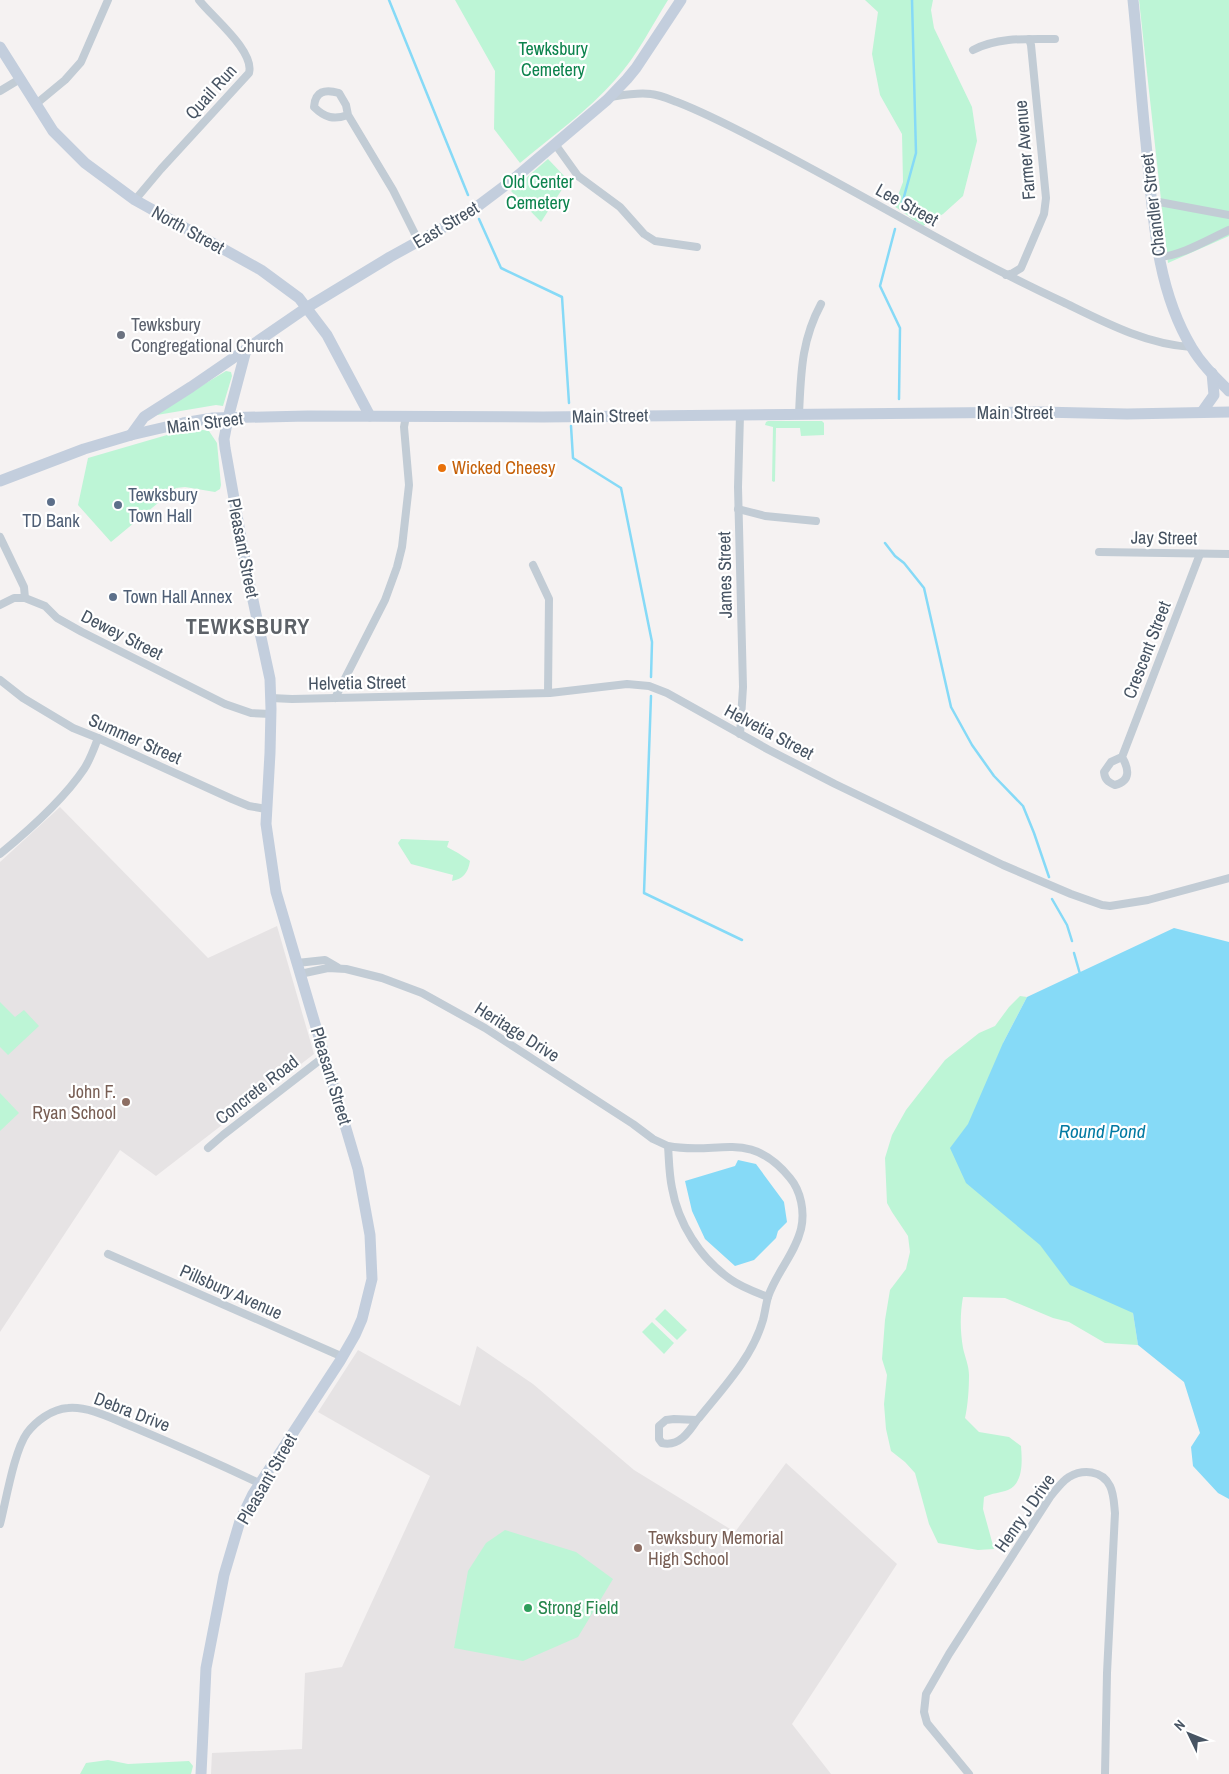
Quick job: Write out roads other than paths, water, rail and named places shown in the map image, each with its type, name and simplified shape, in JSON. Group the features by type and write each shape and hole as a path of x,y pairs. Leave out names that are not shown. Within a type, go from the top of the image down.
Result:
{"main road":[{"name":"East Street","path":"131,435 144,417 306,308 473,210 515,178 610,97 636,68 681,0"},
{"name":"Chandler Street","path":"1133,0 1151,203 1162,273 1174,311 1191,347 1229,391"},
{"name":"North Street","path":"0,47 53,131 72,150 135,200 261,270 294,293 327,334 370,416"},
{"name":"Pleasant Street","path":"201,1774 204,1683 216,1609 240,1521 253,1494 343,1357 362,1319 372,1278 369,1224 362,1185 276,892 267,831 266,809 271,714 268,667 228,474 224,439 246,350"},
{"path":"1202,412 1214,395 1212,373"},
{"name":"Main Street","path":"0,481 84,449 131,435 213,418 1229,412"}],"street":[{"path":"36,104 65,80 81,62 108,0"},
{"name":"Quail Run","path":"135,200 160,169 249,73 250,64 247,56 235,39 199,0"},
{"path":"973,50 981,46 1013,39 1055,39"},
{"name":"Farmer Avenue","path":"1006,275 1021,268 1044,214 1046,198 1029,39"},
{"path":"0,91 20,79"},
{"path":"348,115 339,118 329,118 321,114 314,107 314,100 319,93 329,90 339,93 346,105 348,115 393,190 419,242"},
{"name":"Lee Street","path":"610,97 652,94 706,114 816,170 923,231 1006,275 1108,323 1155,342 1191,347"},
{"path":"555,144 578,176 620,207 644,234 655,241 698,247"},
{"path":"1151,203 1159,202 1229,215"},
{"path":"1159,257 1166,257 1183,251 1229,230"},
{"path":"799,414 803,350 821,304"},
{"name":"James Street","path":"740,414 737,468 743,687 740,734"},
{"path":"335,698 378,613 399,561 405,528 409,485 404,427 406,416"},
{"path":"738,509 765,516 816,521"},
{"path":"0,536 24,587 25,598 14,598 0,605"},
{"name":"Jay Street","path":"1099,552 1229,554"},
{"name":"Crescent Street","path":"1122,757 1200,554"},
{"path":"533,565 549,600 548,693"},
{"name":"Dewey Street","path":"25,598 45,606 57,618 82,632 225,704 251,713 271,714"},
{"name":"Summer Street","path":"0,680 23,698 73,728 249,806 266,809"},
{"name":"Helvetia Street","path":"271,698 548,693 626,684 649,686 667,693 835,784 1020,873 1102,905 1117,905 1148,900 1229,878"},
{"path":"0,854 36,823 74,782 84,769 98,738"},
{"name":"Heritage Drive","path":"298,968 325,960 339,968"},
{"name":"Heritage Drive","path":"298,968 339,968 363,972 399,984 447,1007 526,1054 653,1139 668,1146 689,1148 724,1146 748,1149 762,1154 781,1167 795,1184 801,1202 801,1229 790,1257 773,1283 763,1320 750,1351 734,1375 699,1418"},
{"name":"Concrete Road","path":"208,1148 325,1056"},
{"path":"668,1146 672,1188 684,1224 695,1244 714,1266 730,1279 768,1297"},
{"name":"Pillsbury Avenue","path":"108,1254 343,1357"},
{"name":"Debra Drive","path":"0,1524 19,1447 26,1434 44,1417 66,1408 77,1408 101,1414 209,1459 261,1484"},
{"path":"666,1420 697,1420 682,1438 670,1443 662,1442 659,1439 658,1430 659,1426 666,1420"},
{"name":"Henry J Drive","path":"969,1774 927,1723 924,1712 926,1694 949,1654 1050,1497 1069,1477 1088,1472 1100,1474 1111,1487 1115,1513 1107,1682 1105,1774"}],"water":[{"name":"Round Pond","path":"1174,928 1229,942 1229,1499 1218,1493 1193,1466 1191,1447 1200,1433 1184,1382 1138,1345 1133,1313 1070,1285 1040,1245 966,1183 950,1148 968,1124 1003,1043 1027,997"},
{"path":"738,1160 756,1164 784,1202 787,1222 778,1231 776,1238 754,1260 735,1266 705,1239 692,1211 685,1181 735,1166"}],"waterway":[{"path":"389,0 468,195"},
{"path":"902,204 916,153 912,0"},
{"path":"479,219 501,268 562,297 569,403"},
{"path":"895,229 880,286 900,328 899,399"},
{"path":"571,426 573,458 621,488 652,642 651,677"},
{"path":"885,543 924,588 951,707 972,745 994,776 1023,806 1049,877"},
{"path":"651,696 644,893 742,940"},
{"path":"1052,899 1067,925 1072,941"},
{"path":"1074,953 1080,974"}],"place":[{"name":"Tewksbury Congregational Church","path":"121,335"},
{"name":"Wicked Cheesy","path":"442,468"},
{"name":"TD Bank","path":"51,502"},
{"name":"Tewksbury Town Hall","path":"118,505"},
{"name":"Town Hall Annex","path":"113,597"},
{"name":"John F. Ryan School","path":"126,1102"},
{"name":"Tewksbury Memorial High School","path":"638,1548"},
{"name":"Strong Field","path":"528,1608"}],"district":[{"name":"TEWKSBURY","path":"248,626"}],"park label":[{"name":"Tewksbury Cemetery","path":"553,59"},
{"name":"Old Center Cemetery","path":"538,192"}]}
